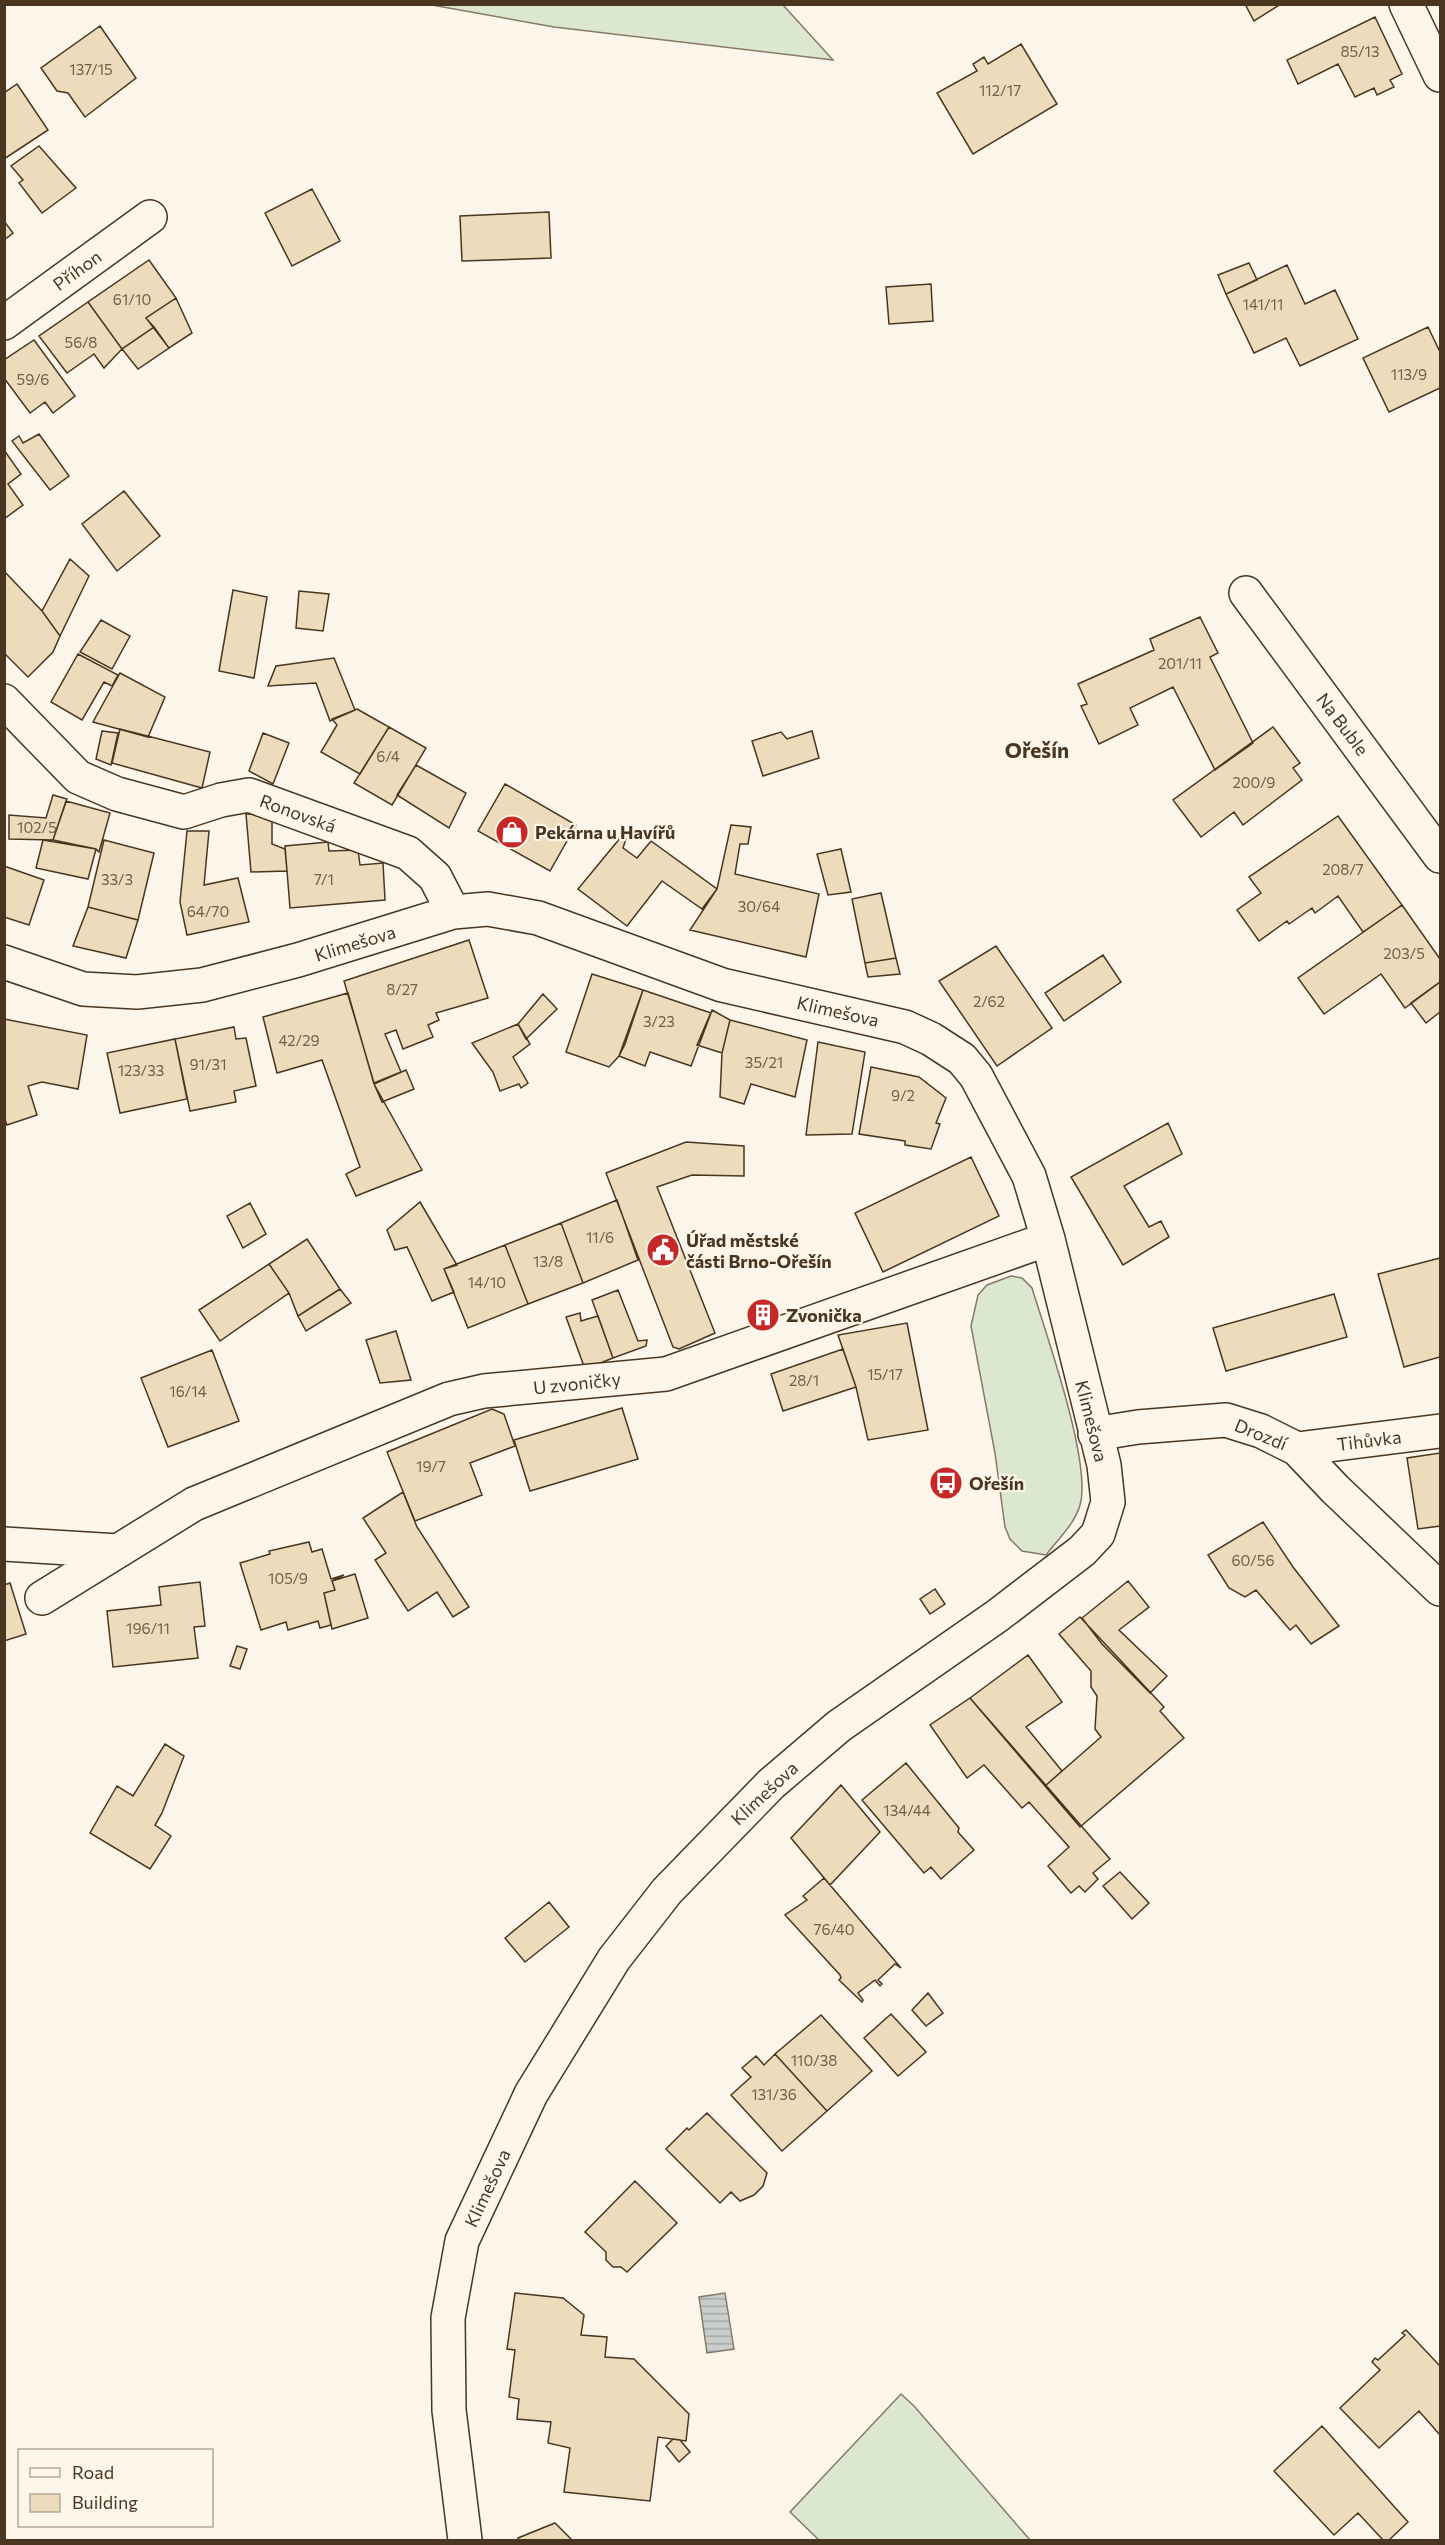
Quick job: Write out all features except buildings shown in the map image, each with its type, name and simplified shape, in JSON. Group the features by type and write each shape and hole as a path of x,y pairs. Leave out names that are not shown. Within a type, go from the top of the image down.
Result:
{"street":[{"path":"1406,4 1440,75"},
{"name":"Příhon","path":"4,323 150,217"},
{"name":"Na Buble","path":"1246,593 1440,855"},
{"name":"Ronovská","path":"4,701 78,777 117,794 184,812 221,800 249,795 408,853 435,877 453,912"},
{"name":"Klimešova","path":"4,962 83,989 138,993 213,982 298,960 453,912 488,909 538,918 722,985 905,1027 932,1039 962,1059 975,1076 1029,1176 1048,1239 1104,1465 1108,1502 1098,1534 1082,1551 997,1616 839,1726 771,1784 667,1891 614,1959 531,2094 462,2241 448,2318 449,2410 465,2541"},
{"name":"U zvoničky","path":"42,1598 194,1504 449,1399 484,1391 666,1374 1048,1239"},
{"name":"Drozdí","path":"1095,1434 1138,1427 1226,1420 1261,1431 1298,1449 1335,1489 1440,1589"},
{"name":"Tihůvka","path":"1298,1449 1440,1431"},
{"path":"4,1544 118,1551"}],"green space":[{"path":"432,5 783,5 833,60 554,27"},
{"path":"1011,1276 1022,1278 1032,1288 1065,1396 1079,1455 1082,1481 1079,1509 1046,1555 1022,1551 1010,1539 1005,1527 995,1453 971,1326 978,1295 987,1285"},
{"path":"901,2394 1030,2540 819,2540 790,2512"}],"shaded area":[{"path":"725,2293 734,2349 707,2353 699,2297"}],"place":[{"name":"Pekárna u Havířů","path":"512,832"},
{"name":"Úřad městské části Brno-Ořešín","path":"663,1250"},
{"name":"Zvonička","path":"763,1315"},
{"name":"Ořešín","path":"946,1483"}],"district":[{"name":"Ořešín","path":"1037,749"}]}
